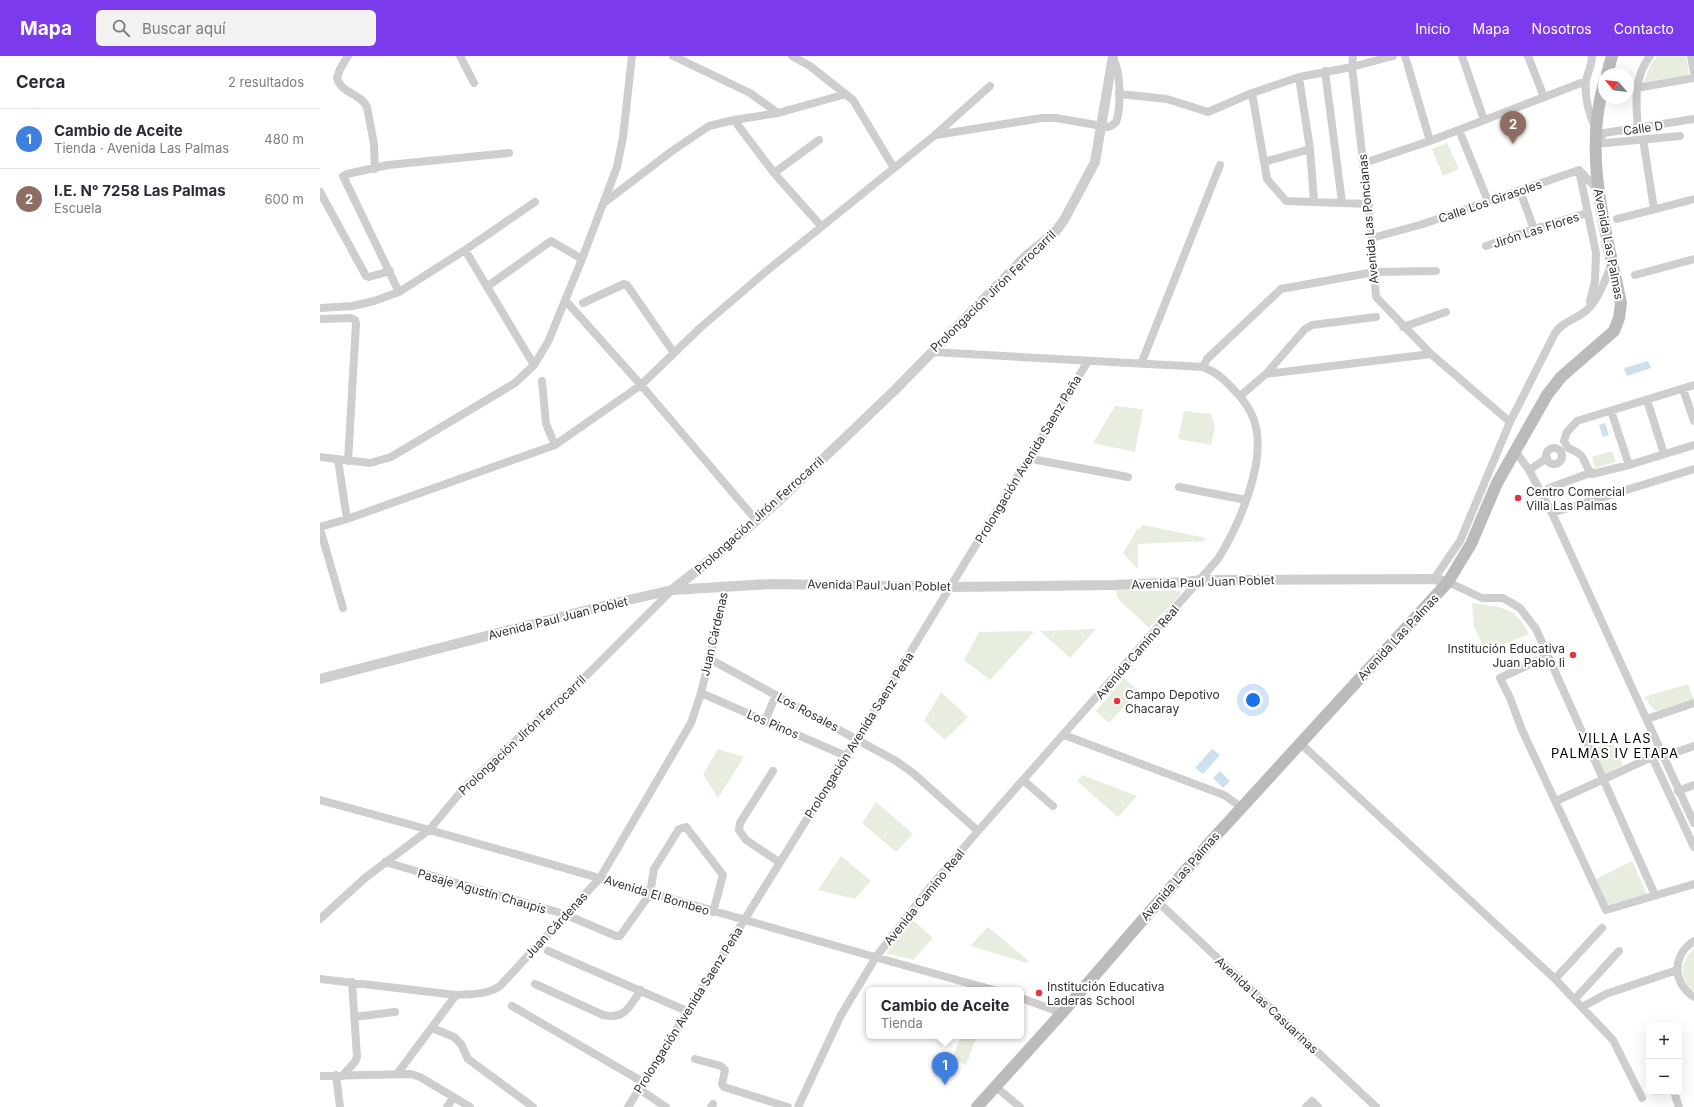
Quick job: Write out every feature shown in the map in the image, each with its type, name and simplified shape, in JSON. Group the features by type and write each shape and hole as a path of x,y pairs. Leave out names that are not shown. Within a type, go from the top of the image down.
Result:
{"main road":[{"path":"1609,68 1612,56"},
{"name":"Avenida Las Palmas","path":"977,1107 1062,1013 1241,807 1448,582 1471,544 1503,472 1516,452 1547,395 1561,377 1614,332 1619,318 1621,302 1599,191 1596,144 1599,104"}],"street":[{"path":"348,56 340,69 337,78 342,88 365,102 374,144 375,169"},
{"path":"460,56 474,84"},
{"path":"320,457 370,463 391,458 515,383 534,364 548,342 605,202 617,167 623,137 632,56"},
{"path":"673,56 750,93 778,113"},
{"path":"792,56 810,66 846,94 861,110 894,168"},
{"name":"Avenida Las Poncianas","path":"1353,56 1352,67 1372,238 1376,297 1403,327 1431,354 1510,422"},
{"path":"1119,94 1167,99 1208,112 1252,93 1299,77 1352,67 1393,56"},
{"path":"1405,56 1430,141"},
{"path":"1462,56 1484,120"},
{"path":"1528,56 1544,96"},
{"path":"1592,56 1592,64 1586,81 1588,108 1596,129"},
{"path":"1638,129 1636,88 1641,69 1650,56"},
{"path":"1691,56 1694,73"},
{"path":"935,135 1042,118 1056,118 1110,127 1116,122 1119,94 1118,68 1113,57"},
{"name":"Prolongación Jirón Ferrocarril","path":"320,919 385,862 430,829 464,788 588,674 672,590 756,520 873,411 1026,256 1055,232 1060,226 1095,162 1113,57"},
{"path":"1325,71 1342,202"},
{"path":"1299,77 1310,149 1314,202"},
{"path":"1636,88 1694,78"},
{"path":"1364,164 1430,141 1586,81"},
{"path":"343,608 320,528 555,445 641,384 762,274 935,135 990,86"},
{"path":"1252,93 1267,179 1286,201 1368,204"},
{"path":"605,202 672,152 710,126 734,120 778,113 846,94"},
{"name":"Calle D","path":"1596,144 1604,133 1638,129 1694,119"},
{"path":"734,120 774,173 822,226"},
{"path":"1459,130 1488,201"},
{"path":"1596,144 1680,136"},
{"path":"1643,139 1654,209"},
{"path":"774,173 819,140"},
{"path":"1264,162 1310,149"},
{"path":"399,292 343,178 347,174 388,165 509,153"},
{"path":"1141,364 1220,165"},
{"path":"1579,170 1599,191"},
{"path":"1579,170 1596,253 1595,281 1588,310"},
{"name":"Calle Los Girasoles","path":"1372,238 1423,224 1579,170"},
{"path":"1520,191 1534,229"},
{"path":"320,192 366,276 368,277 390,272"},
{"path":"1617,219 1694,199"},
{"path":"320,308 353,306 374,301 399,292 466,250 535,202"},
{"name":"Jirón Las Flores","path":"1486,246 1534,229 1587,213"},
{"path":"1592,234 1610,250"},
{"path":"488,286 552,241 582,259"},
{"path":"466,250 534,364"},
{"path":"1635,275 1694,259"},
{"path":"1434,579 1460,540 1510,422 1557,329 1588,310 1602,287 1613,263"},
{"path":"1203,367 1207,359 1281,289 1374,272 1436,271"},
{"path":"583,302 624,284 627,285 674,353"},
{"path":"564,300 641,384 756,520"},
{"path":"1403,327 1446,312"},
{"path":"1240,396 1266,374 1305,329 1312,325 1376,317"},
{"path":"320,319 351,318 356,324 348,461"},
{"name":"Avenida Camino Real","path":"798,1107 840,1015 876,957 931,886 1218,559 1232,537 1246,500 1256,459 1257,436 1254,420 1240,396 1216,372 1203,367 932,352"},
{"path":"1266,374 1431,354"},
{"name":"Prolongación Avenida Saenz Peña","path":"628,1107 846,756 1088,361"},
{"path":"542,381 546,424 555,445"},
{"path":"1547,458 1550,462 1556,463 1561,459 1567,432 1577,422 1694,385"},
{"path":"1683,389 1694,421"},
{"path":"1647,400 1664,454"},
{"path":"1611,411 1629,465"},
{"path":"1549,488 1590,473 1592,474 1629,465 1694,445"},
{"path":"1529,470 1547,458 1547,454 1550,450 1554,448 1563,448 1576,451 1585,459 1590,473"},
{"path":"1516,452 1529,470 1552,513 1647,719 1662,757 1694,823"},
{"path":"1030,457 1037,460 1128,477"},
{"path":"338,460 347,519"},
{"path":"1491,468 1503,472"},
{"path":"1552,513 1694,469"},
{"path":"1179,487 1246,500"},
{"path":"695,572 695,584 700,588"},
{"name":"Avenida Paul Juan Poblet","path":"321,676 672,590 770,584 950,587 1114,585 1201,580 1434,579 1448,582"},
{"path":"1448,582 1482,598 1503,598 1520,608 1536,629 1655,895"},
{"name":"Juan Cárdenas","path":"320,979 456,995 493,991 564,914 586,894 600,878 691,723 701,693 708,658 721,612 725,586"},
{"path":"1548,656 1500,678 1510,698 1522,730 1606,910 1694,884"},
{"name":"Los Rosales","path":"708,658 856,738 912,773 978,832"},
{"name":"Los Pinos","path":"701,693 846,756"},
{"path":"765,721 776,695"},
{"path":"1647,719 1694,703"},
{"path":"1064,735 1217,792 1241,807"},
{"path":"1300,743 1555,978 1613,1040 1642,1098"},
{"path":"1662,757 1694,746"},
{"path":"1556,801 1603,778 1652,757 1694,847"},
{"path":"773,771 740,823 739,830 746,840 780,862"},
{"path":"1024,781 1053,806"},
{"path":"1678,791 1694,785"},
{"name":"Avenida El Bombeo","path":"320,800 430,829 744,921 983,987"},
{"path":"650,894 654,869 679,829 686,827 723,875 713,912"},
{"name":"Pasaje Agustín Chaupis","path":"385,862 564,914 616,936 620,936 650,894"},
{"name":"Avenida Las Casuarinas","path":"1158,902 1376,1107"},
{"path":"1555,978 1602,928"},
{"path":"1694,941 1686,946 1681,953 1677,970 1682,986 1694,997"},
{"path":"548,951 687,1011"},
{"path":"1574,999 1619,951"},
{"path":"1582,1007 1606,994 1677,970"},
{"path":"339,1076 355,1062 357,1057 352,982"},
{"path":"535,984 603,1015 614,1018 624,1013 641,990"},
{"path":"397,1074 456,995"},
{"path":"1024,999 1062,1013"},
{"path":"512,1006 643,1082"},
{"path":"354,1016 395,1012"},
{"path":"432,1028 454,1037 461,1044 468,1059 533,1107"},
{"path":"695,1059 721,1066 725,1070 722,1084 724,1087 788,1107"},
{"path":"320,1076 411,1074 420,1077 470,1107"},
{"path":"339,1076 340,1107"},
{"path":"996,1087 1020,1107"},
{"path":"639,1089 666,1107"},
{"path":"1675,1095 1679,1107"},
{"path":"447,1107 453,1098"}],"green space":[{"path":"1657,56 1686,56 1689,75 1644,82 1650,66"},
{"path":"1447,143 1459,169 1443,176 1432,149"},
{"path":"1115,406 1143,409 1135,452 1093,443"},
{"path":"1184,411 1211,414 1215,427 1211,445 1178,439"},
{"path":"1612,451 1616,462 1595,468 1592,457"},
{"path":"1143,525 1206,538 1204,541 1138,544 1138,569 1123,553 1138,528 1140,529"},
{"path":"1116,590 1180,591 1180,595 1149,628 1117,598"},
{"path":"1472,603 1499,607 1513,613 1519,618 1529,634 1489,650 1484,649 1474,626"},
{"path":"1096,629 1070,658 1040,631"},
{"path":"979,632 1034,632 990,680 964,660"},
{"name":"Campo Depotivo Chacaray","path":"1124,678 1139,691 1109,723 1096,711"},
{"path":"1688,684 1694,700 1663,711 1654,710 1644,697"},
{"path":"941,692 968,717 945,740 924,721"},
{"path":"1612,741 1623,765 1605,774 1594,749"},
{"path":"718,749 744,757 718,798 703,774"},
{"path":"1082,775 1137,796 1118,817 1077,781"},
{"path":"876,802 913,834 896,852 862,823"},
{"path":"841,856 871,881 855,899 818,890"},
{"path":"1632,861 1647,894 1608,905 1596,879"},
{"path":"913,920 933,938 913,960 886,953"},
{"path":"988,927 1029,961 1027,963 970,946"},
{"path":"1694,949 1694,991 1685,982 1683,970 1686,959"},
{"path":"960,1039 976,1039 966,1065 952,1059"}],"water":[{"path":"1648,361 1651,368 1627,376 1624,368"},
{"path":"1605,423 1609,435 1603,437 1599,425"},
{"path":"1212,749 1220,755 1203,774 1195,768"},
{"path":"1220,771 1230,781 1223,788 1213,778"}],"place":[{"name":"I.E. N° 7258 Las Palmas","path":"1513,144"},
{"name":"Centro Comercial Villa Las Palmas","path":"1518,498"},
{"name":"Institución Educativa Juan Pablo Ii","path":"1573,655"},
{"name":"Campo Depotivo Chacaray","path":"1117,701"},
{"name":"Institución Educativa Laderas School","path":"1039,993"},
{"name":"Cambio de Aceite","path":"945,1085"}],"district":[{"name":"VILLA LAS PALMAS IV ETAPA","path":"1615,746"}]}
